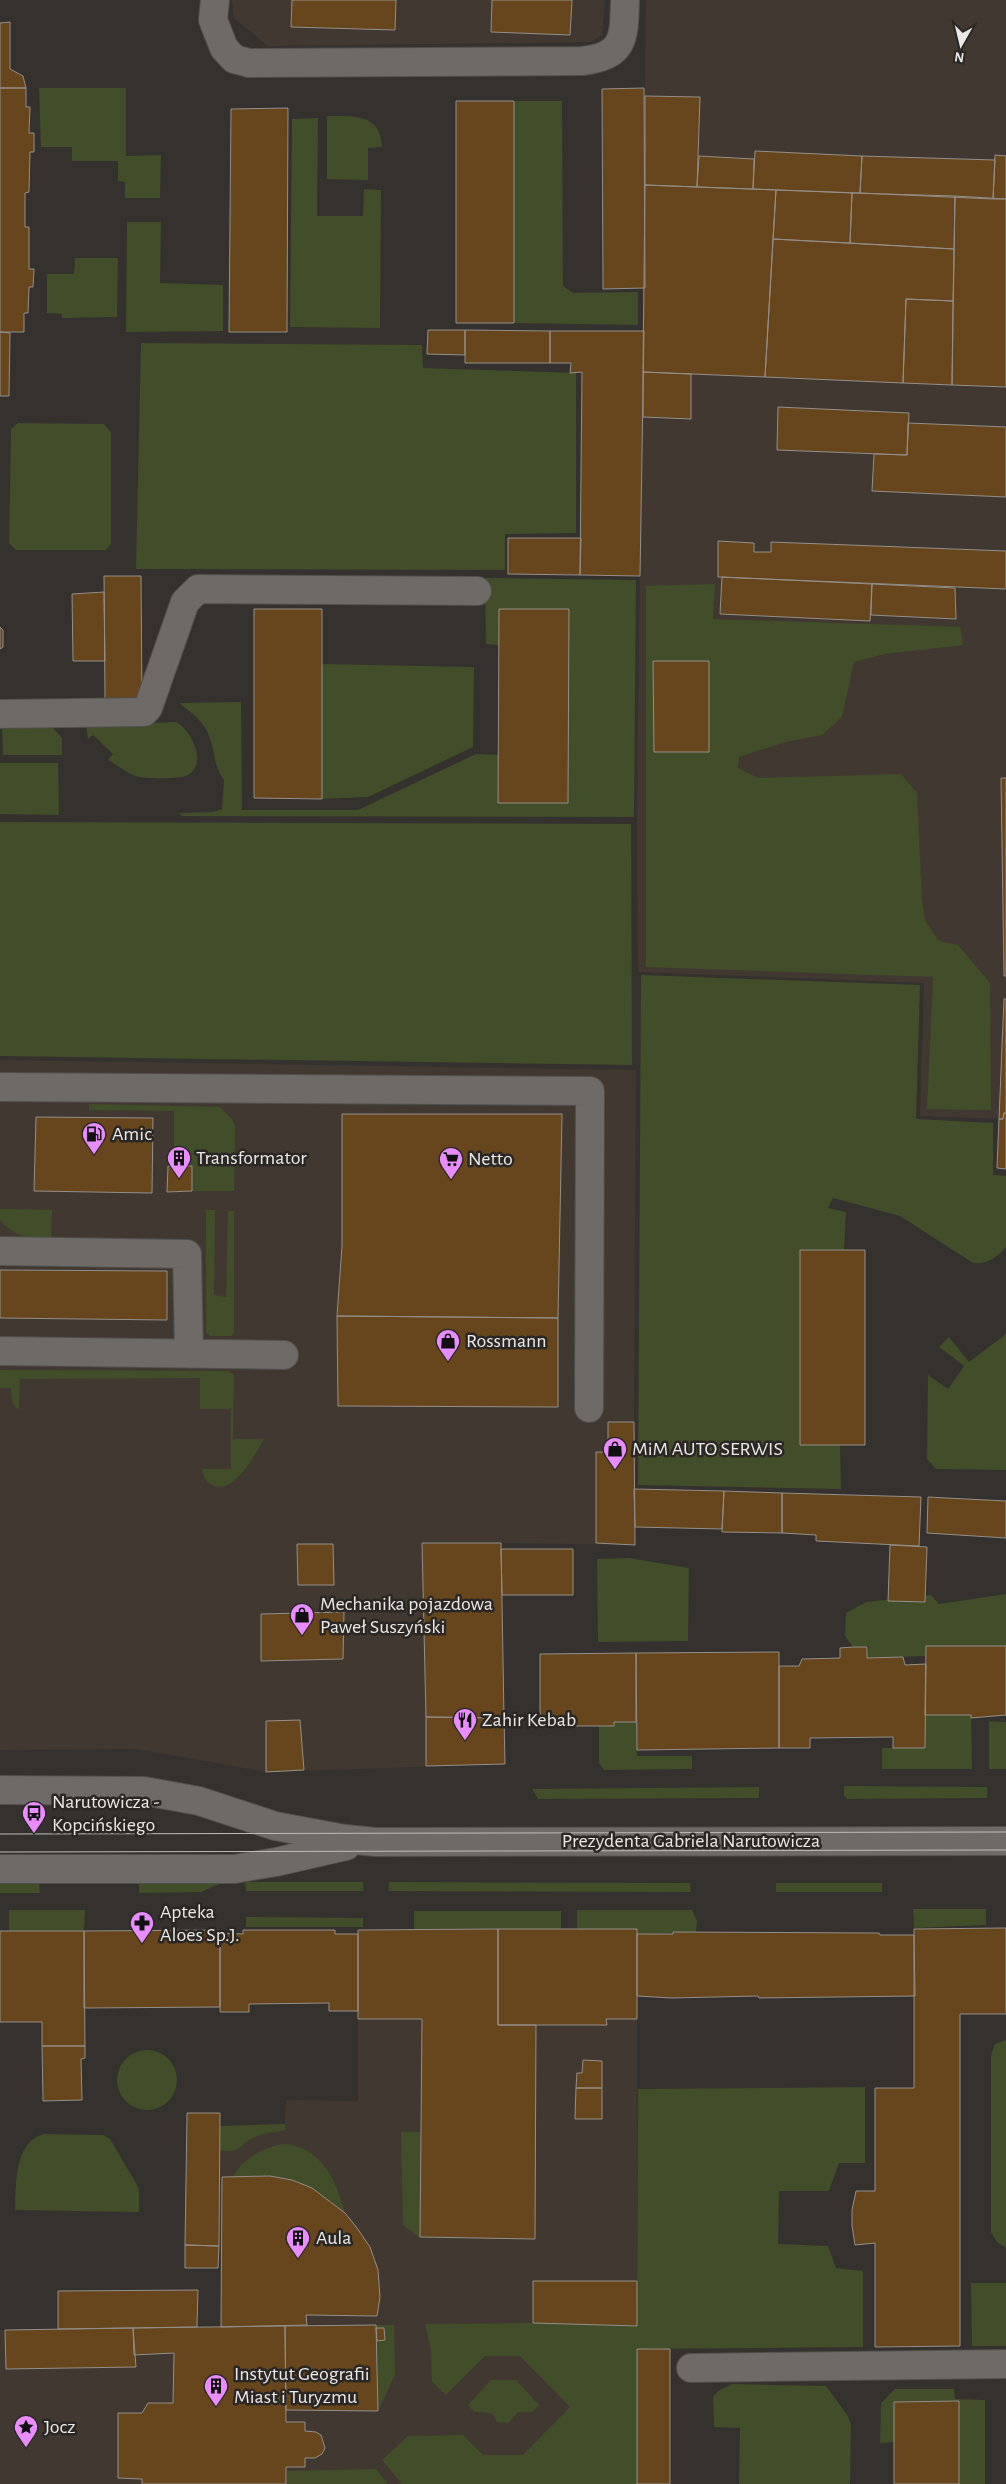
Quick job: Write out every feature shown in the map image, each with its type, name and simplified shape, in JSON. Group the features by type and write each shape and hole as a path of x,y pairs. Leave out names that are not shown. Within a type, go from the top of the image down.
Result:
{"street":[{"path":"216,0 213,20 224,48 234,59 249,63 601,59 615,50 621,38 624,25 625,0"},
{"path":"0,714 144,712 148,708 185,602 198,589 477,591"},
{"path":"0,1087 590,1091 589,1408"},
{"path":"0,1251 187,1254 189,1354"},
{"path":"0,1351 284,1355"},
{"name":"Prezydenta Gabriela Narutowicza","path":"0,1790 144,1791 199,1801 275,1826 345,1839 376,1842 1006,1841"},
{"name":"Prezydenta Gabriela Narutowicza","path":"0,1869 234,1869 276,1862 347,1845 376,1842"},
{"path":"691,2368 1006,2364"}],"shaded area":[{"path":"232,0 605,0 602,35 591,42 268,46 234,18"},
{"path":"646,0 1006,0 1006,1119 920,1116 924,983 638,972 637,820"},
{"path":"0,1060 636,1070 635,1545 501,1543 505,1764 266,1772 138,1749 0,1750"},
{"path":"637,1929 637,2484 0,2484 0,2330 221,2327 220,2126 285,2124 286,2100 358,2101 358,1930"}],"green space":[{"path":"39,88 126,88 126,156 161,155 160,198 125,198 125,182 118,181 118,161 72,161 72,147 41,147"},
{"path":"514,101 562,101 563,286 573,293 638,292 638,325 514,323"},
{"path":"327,116 356,117 371,122 377,128 382,147 368,148 368,180 327,179"},
{"path":"318,118 317,216 363,216 364,189 381,190 380,328 290,327 292,119"},
{"path":"127,222 161,222 160,283 223,285 223,331 126,332"},
{"path":"75,258 118,258 117,317 62,318 62,314 47,313 47,274 74,274"},
{"path":"141,343 422,345 423,368 576,373 576,533 505,534 505,570 136,569"},
{"path":"18,423 104,424 111,432 111,544 106,550 16,550 9,543 11,429"},
{"path":"485,578 636,580 634,817 182,816 179,813 213,812 222,809 224,780 218,770 208,733 198,718 179,703 241,702 242,810 358,810 476,754 499,755 498,803 567,803 569,609 500,609 499,645 486,644"},
{"path":"715,584 713,619 960,627 963,645 885,654 854,662 842,717 822,735 785,742 739,757 738,768 758,778 901,774 917,793 922,900 925,921 939,941 958,945 990,983 991,1110 927,1109 933,977 646,967 646,586"},
{"path":"322,664 474,667 473,747 368,797 322,799"},
{"path":"176,722 188,732 196,748 197,757 193,771 186,776 170,778 139,777 123,770 108,760 113,754 93,735 88,739 86,725"},
{"path":"52,727 62,738 62,755 3,755 2,728"},
{"path":"0,763 58,763 59,815 0,814"},
{"path":"0,822 631,824 632,1065 0,1056"},
{"path":"641,975 920,985 916,1119 993,1123 993,1175 1006,1176 1006,1247 991,1260 983,1263 973,1263 900,1216 833,1198 828,1208 846,1212 844,1251 800,1445 840,1445 841,1489 638,1485"},
{"path":"89,1104 220,1107 232,1119 235,1126 234,1191 192,1191 174,1166 174,1111 89,1110"},
{"path":"0,1209 52,1210 51,1237 30,1238 10,1230 0,1220"},
{"path":"206,1210 215,1210 214,1295 226,1297 228,1211 234,1211 234,1333 231,1336 210,1336 206,1332"},
{"path":"1006,1334 1006,1470 936,1469 927,1459 928,1375 948,1389 964,1366 939,1347 949,1337 969,1362"},
{"path":"0,1370 228,1371 234,1375 233,1439 264,1439 250,1463 236,1479 220,1487 212,1485 205,1478 202,1469 231,1469 231,1409 200,1409 200,1378 20,1379 19,1409 16,1408 12,1401 11,1388 0,1388"},
{"path":"629,1558 689,1568 688,1641 598,1642 597,1559"},
{"path":"1006,1594 1006,1646 926,1646 926,1656 867,1658 869,1646 853,1647 845,1636 846,1613 866,1602 931,1595 939,1604"},
{"path":"925,1715 971,1715 972,1769 882,1769 882,1748 925,1748"},
{"path":"989,1721 1006,1722 1006,1769 989,1769"},
{"path":"614,1722 636,1722 637,1756 692,1756 692,1769 604,1770 599,1763 599,1726 614,1726"},
{"path":"844,1786 987,1787 987,1798 847,1799 844,1795"},
{"path":"759,1787 759,1798 538,1799 532,1789"},
{"path":"0,1882 39,1882 40,1893 0,1893"},
{"path":"139,1882 224,1882 201,1892 139,1893"},
{"path":"245,1882 363,1882 363,1891 246,1891"},
{"path":"389,1882 690,1883 691,1892 389,1891"},
{"path":"776,1883 882,1883 882,1892 776,1892"},
{"path":"913,1909 986,1909 986,1925 914,1928"},
{"path":"9,1910 85,1910 84,1931 9,1931"},
{"path":"577,1910 692,1910 697,1921 696,1932 637,1934 637,1929 577,1929"},
{"path":"414,1911 561,1911 561,1929 414,1929"},
{"path":"246,1917 363,1918 363,1927 246,1927"},
{"path":"1006,2040 1006,2248 997,2242 991,2232 991,2055 995,2044"},
{"path":"147,2050 164,2055 172,2063 177,2080 172,2097 164,2105 147,2110 130,2105 122,2097 117,2080 122,2063 130,2055"},
{"path":"865,2087 865,2163 839,2163 829,2191 779,2191 778,2244 828,2246 836,2268 863,2271 863,2347 637,2349 637,2484 402,2484 382,2460 408,2436 463,2435 483,2455 523,2455 570,2407 520,2356 485,2356 446,2395 432,2382 431,2351 425,2324 533,2323 637,2326 638,2089"},
{"path":"285,2124 285,2130 255,2137 236,2150 220,2150 220,2126"},
{"path":"401,2132 420,2132 420,2238 403,2225"},
{"path":"44,2134 103,2135 110,2139 139,2190 139,2212 15,2210 17,2177 22,2155 27,2145 34,2138"},
{"path":"285,2144 309,2152 326,2168 337,2189 345,2213 306,2186 266,2177 233,2177 237,2170 255,2154 270,2147"},
{"path":"971,2283 1006,2283 1006,2346 972,2346"},
{"path":"376,2325 394,2325 395,2375 378,2411 377,2341 385,2340 384,2328 376,2328"},
{"path":"491,2380 516,2380 539,2405 532,2412 518,2412 508,2423 497,2422 492,2413 474,2412 468,2405"},
{"path":"732,2384 826,2386 848,2416 851,2425 850,2484 739,2484 740,2428 714,2427 713,2397 718,2391"},
{"path":"895,2389 954,2389 955,2399 985,2400 985,2484 959,2484 959,2401 894,2402 894,2442 880,2443 881,2403"},
{"path":"376,2469 388,2484 287,2484 287,2471"}],"building":[{"path":"292,0 396,0 395,30 291,27"},
{"path":"492,0 572,0 570,35 491,32"},
{"path":"10,22 10,69 23,76 26,88 0,88 0,23"},
{"path":"0,88 26,88 26,107 30,107 29,133 34,133 34,152 30,152 29,192 25,193 25,227 29,227 29,269 34,269 33,287 29,287 28,313 24,313 24,332 0,332"},
{"path":"644,88 645,288 603,289 602,89"},
{"path":"645,96 700,97 697,187 645,185"},
{"path":"456,101 514,101 514,323 456,323"},
{"path":"288,108 287,332 229,332 231,109"},
{"path":"755,151 862,156 860,193 753,189"},
{"path":"995,155 1006,156 1006,199 993,199"},
{"path":"699,156 754,159 753,189 697,187"},
{"path":"862,156 995,160 993,199 860,193"},
{"path":"645,185 776,190 765,377 643,372"},
{"path":"776,190 852,193 850,243 773,239"},
{"path":"852,193 955,196 954,249 850,243"},
{"path":"955,196 1006,199 1006,387 952,385"},
{"path":"773,239 954,249 953,301 906,299 903,383 765,377"},
{"path":"906,299 953,301 952,385 903,383"},
{"path":"428,330 465,330 465,355 427,354"},
{"path":"465,330 550,331 550,363 465,363"},
{"path":"550,331 644,331 640,576 580,575 582,372 570,373 571,363 550,363"},
{"path":"0,332 10,333 9,396 0,396"},
{"path":"643,372 691,374 691,419 643,417"},
{"path":"778,407 909,413 907,455 777,450"},
{"path":"908,423 1006,427 1006,497 872,491 874,454 907,455"},
{"path":"508,538 581,538 580,575 508,574"},
{"path":"718,541 754,543 754,552 771,552 771,542 1006,551 1006,589 718,577"},
{"path":"104,576 141,576 142,699 105,699"},
{"path":"722,577 872,584 870,621 720,614"},
{"path":"872,584 955,588 956,619 871,615"},
{"path":"104,592 105,661 73,661 72,594"},
{"path":"254,609 322,609 322,799 254,798"},
{"path":"499,609 569,609 568,803 498,803"},
{"path":"0,627 3,630 3,647 0,649"},
{"path":"653,661 709,661 709,752 654,752"},
{"path":"1001,778 1006,778 1006,976 1004,976"},
{"path":"1004,999 1006,999 1006,1113 1004,1113 1003,1119 999,1119"},
{"path":"1004,1113 1006,1113 1006,1169 997,1168 999,1119 1003,1119"},
{"name":"Netto","path":"342,1114 562,1114 558,1318 337,1316 342,1246"},
{"name":"Amic","path":"36,1117 153,1118 152,1193 34,1191"},
{"name":"Transformator","path":"168,1166 192,1166 192,1191 167,1192"},
{"path":"800,1250 865,1250 865,1445 800,1445"},
{"path":"0,1270 167,1271 167,1320 0,1318"},
{"name":"Rossmann","path":"337,1316 558,1318 558,1407 338,1406"},
{"name":"MiM AUTO SERWIS","path":"608,1422 634,1422 635,1545 596,1543 596,1452 608,1452"},
{"path":"634,1489 724,1491 722,1529 635,1527"},
{"path":"724,1491 782,1493 782,1533 722,1532"},
{"path":"782,1493 921,1497 919,1546 816,1541 816,1535 782,1533"},
{"path":"928,1497 1006,1501 1006,1538 927,1533"},
{"path":"422,1543 501,1543 504,1718 426,1717"},
{"path":"297,1544 333,1544 334,1585 298,1585"},
{"path":"890,1545 927,1547 925,1602 888,1601"},
{"path":"501,1549 573,1549 573,1595 502,1595"},
{"name":"Mechanika pojazdowa Paweł Suszyński","path":"344,1612 343,1659 261,1661 261,1614"},
{"path":"926,1646 1006,1646 1006,1715 971,1718 971,1715 925,1715"},
{"path":"867,1647 867,1658 903,1657 905,1665 926,1664 925,1748 893,1748 893,1737 810,1738 810,1748 779,1748 779,1666 799,1666 802,1659 840,1658 840,1648"},
{"path":"779,1652 779,1748 637,1750 636,1653"},
{"path":"636,1653 636,1722 614,1722 614,1726 540,1726 540,1654"},
{"name":"Zahir Kebab","path":"426,1717 504,1718 505,1764 426,1766"},
{"path":"300,1720 304,1770 266,1772 266,1721"},
{"path":"1006,1928 1006,2014 960,2014 960,2346 875,2347 875,2243 855,2245 852,2210 856,2191 875,2191 875,2088 914,2088 914,1929"},
{"path":"498,1929 637,1929 637,2019 606,2019 607,2025 498,2025"},
{"path":"498,1929 498,2025 536,2025 535,2239 420,2237 422,2019 358,2019 358,1930"},
{"path":"220,1930 220,2007 84,2008 84,1931"},
{"path":"243,1930 335,1930 335,1934 358,1934 358,2011 329,2011 329,2003 249,2004 249,2012 220,2012 220,1933 243,1934"},
{"path":"0,1931 84,1931 85,2046 42,2046 42,2022 0,2022"},
{"path":"673,1932 879,1933 880,1935 914,1935 915,1996 672,1998 637,1996 637,1934 673,1934"},
{"path":"42,2046 85,2046 85,2058 81,2059 82,2100 43,2101"},
{"path":"583,2060 602,2061 602,2088 576,2088 577,2073 582,2073"},
{"path":"576,2088 602,2088 602,2119 575,2119"},
{"path":"187,2113 220,2113 219,2246 185,2245"},
{"name":"Aula","path":"270,2176 292,2180 312,2188 345,2213 357,2228 370,2247 378,2270 380,2297 377,2316 306,2315 307,2325 221,2327 222,2177"},
{"path":"185,2245 219,2246 218,2268 185,2268"},
{"path":"533,2281 637,2281 637,2326 533,2323"},
{"path":"198,2290 197,2327 58,2329 58,2291"},
{"path":"376,2325 378,2411 286,2410 285,2326"},
{"name":"Instytut Geografii Miast i Turyzmu","path":"285,2326 286,2422 305,2422 305,2431 316,2432 321,2435 325,2448 322,2454 315,2458 305,2458 305,2467 286,2467 286,2484 142,2484 142,2479 118,2478 118,2413 142,2413 148,2403 173,2403 174,2353 134,2355 133,2328"},
{"path":"133,2328 136,2367 6,2369 5,2330"},
{"path":"376,2328 384,2328 385,2340 377,2341"},
{"path":"637,2349 670,2349 670,2484 637,2484"},
{"path":"959,2401 959,2484 894,2484 894,2402"}],"tram line":[{"path":"0,1834 1006,1832"},
{"path":"0,1852 1006,1850"}],"place":[{"name":"Amic","path":"94,1155"},
{"name":"Transformator","path":"179,1179"},
{"name":"Netto","path":"451,1180"},
{"name":"Rossmann","path":"448,1362"},
{"name":"MiM AUTO SERWIS","path":"615,1470"},
{"name":"Mechanika pojazdowa Paweł Suszyński","path":"302,1636"},
{"name":"Zahir Kebab","path":"465,1741"},
{"name":"Narutowicza - Kopcińskiego","path":"34,1834"},
{"name":"Apteka Aloes Sp.J.","path":"142,1944"},
{"name":"Aula","path":"298,2259"},
{"name":"Instytut Geografii Miast i Turyzmu","path":"216,2407"},
{"name":"Jocz","path":"26,2448"}]}
